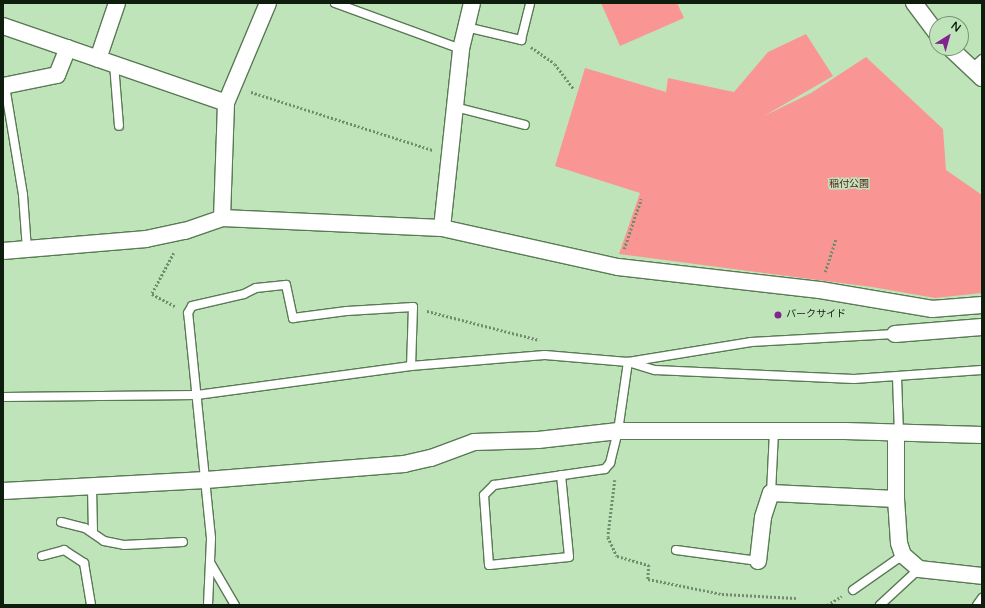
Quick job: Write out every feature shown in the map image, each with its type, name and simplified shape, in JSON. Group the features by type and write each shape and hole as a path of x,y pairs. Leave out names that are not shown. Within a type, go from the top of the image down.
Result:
{"street":[{"path":"98,59 117,3"},
{"path":"222,218 226,103 268,3"},
{"path":"442,228 461,49 472,3"},
{"path":"914,3 929,23"},
{"path":"3,26 226,103"},
{"path":"4,86 57,75 68,48"},
{"path":"961,56 978,68"},
{"path":"3,251 146,239 185,231 222,218 442,228 618,267 820,290 932,308 982,305"},
{"path":"895,334 982,327"},
{"path":"3,492 92,488 404,464 431,458 474,442 538,440 618,431 774,431 982,435"},
{"path":"898,433 896,499 899,543 903,556 919,569 982,576"},
{"path":"758,561 763,517 771,493 896,499"}],"lane":[{"path":"335,3 461,49"},
{"path":"466,27 521,40 530,3"},
{"path":"114,64 119,126"},
{"path":"4,86 23,195 27,250"},
{"path":"455,107 525,125"},
{"path":"208,605 211,538 188,313 192,306 244,294 256,288 286,285 293,318 347,311 413,306 411,366"},
{"path":"628,362 751,342 895,334"},
{"path":"3,397 197,395 411,366 545,354 628,362 655,370 854,380 982,370"},
{"path":"561,475 569,557 489,565 484,495 494,485 561,475 605,469 608,465 618,431 628,362"},
{"path":"897,377 898,433"},
{"path":"771,493 774,431"},
{"path":"92,488 93,532"},
{"path":"61,522 93,532 104,541 124,545 183,542"},
{"path":"42,556 64,550 84,563 91,605"},
{"path":"676,550 758,561"},
{"path":"853,590 903,556"},
{"path":"210,564 235,605"},
{"path":"880,605 919,569"},
{"path":"977,605 982,598"}],"path":[{"path":"521,40 555,64 574,89"},
{"path":"233,86 450,155"},
{"path":"618,267 640,199"},
{"path":"820,290 836,239"},
{"path":"168,264 152,294 188,313"},
{"path":"413,306 541,341"},
{"path":"608,465 616,480 608,537 616,556 649,565 648,579 722,594 796,598"},
{"path":"827,605 844,595"}],"green space":[{"path":"601,3 677,3 684,18 620,46"},
{"name":"稲付公園","path":"806,34 833,76 764,116 811,93 866,57 943,129 946,170 982,195 982,293 935,298 872,287 619,254 640,193 555,166 585,68 666,92 668,78 734,92 768,52"}],"place":[{"name":"パークサイド","path":"778,315"}]}
